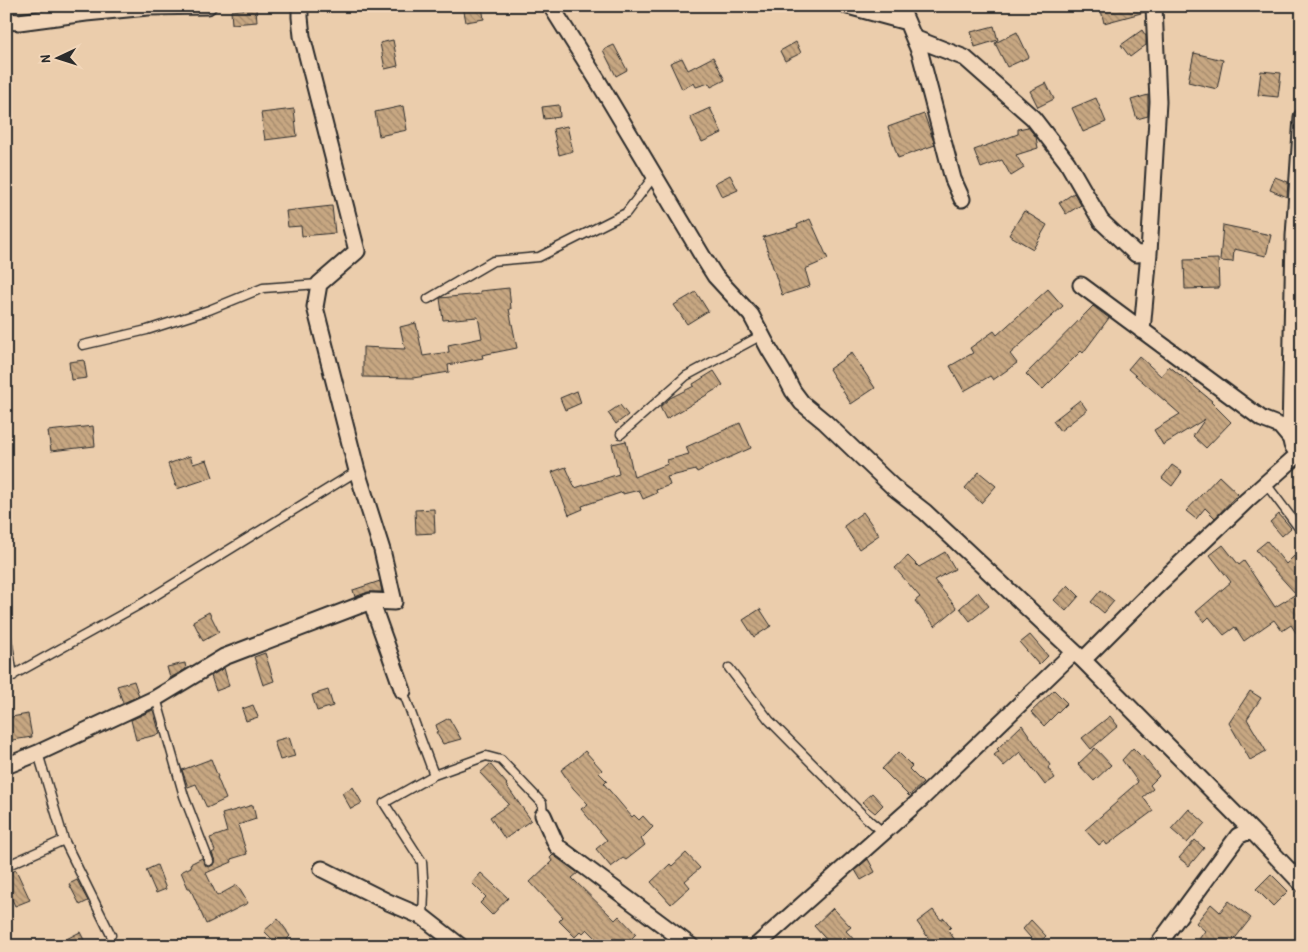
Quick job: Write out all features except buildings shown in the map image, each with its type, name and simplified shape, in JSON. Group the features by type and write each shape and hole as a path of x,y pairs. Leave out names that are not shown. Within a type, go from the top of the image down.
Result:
{"street":[{"path":"6,21 18,22 86,12 148,7 208,6"},
{"path":"6,766 156,698 224,657 371,601 394,602 382,550 357,471 316,307 319,284 357,251 302,36 300,6"},
{"path":"551,6 715,276 751,315 793,392 802,403 893,487 925,512 1078,656 1302,884"},
{"path":"848,6 907,22"},
{"path":"900,6 920,53 953,179 962,199"},
{"path":"1142,331 1149,253 1158,102 1154,6"},
{"path":"914,38 965,58 1033,118 1067,162 1101,221 1136,254 1149,253"},
{"path":"756,946 919,801 1300,453 1292,445 1290,438 1294,236 1302,117"},
{"path":"1081,285 1262,419 1280,426 1290,438"},
{"path":"371,601 403,691"},
{"path":"543,815 557,846 691,946"},
{"path":"1157,946 1238,836 1251,830"},
{"path":"322,869 423,917 460,946"}],"lane":[{"path":"428,299 493,261 539,257 626,213 654,176"},
{"path":"83,345 147,330 209,310 264,288 319,284"},
{"path":"621,434 686,376 762,335"},
{"path":"6,633 10,677 146,601 357,471"},
{"path":"1266,484 1302,532"},
{"path":"729,668 768,720 858,810 883,832"},
{"path":"403,691 434,775"},
{"path":"156,698 184,796 209,861"},
{"path":"38,753 64,840 111,935"},
{"path":"423,917 422,862 384,803 434,775 486,756 502,760 542,803 543,815"},
{"path":"6,866 64,840"}]}
